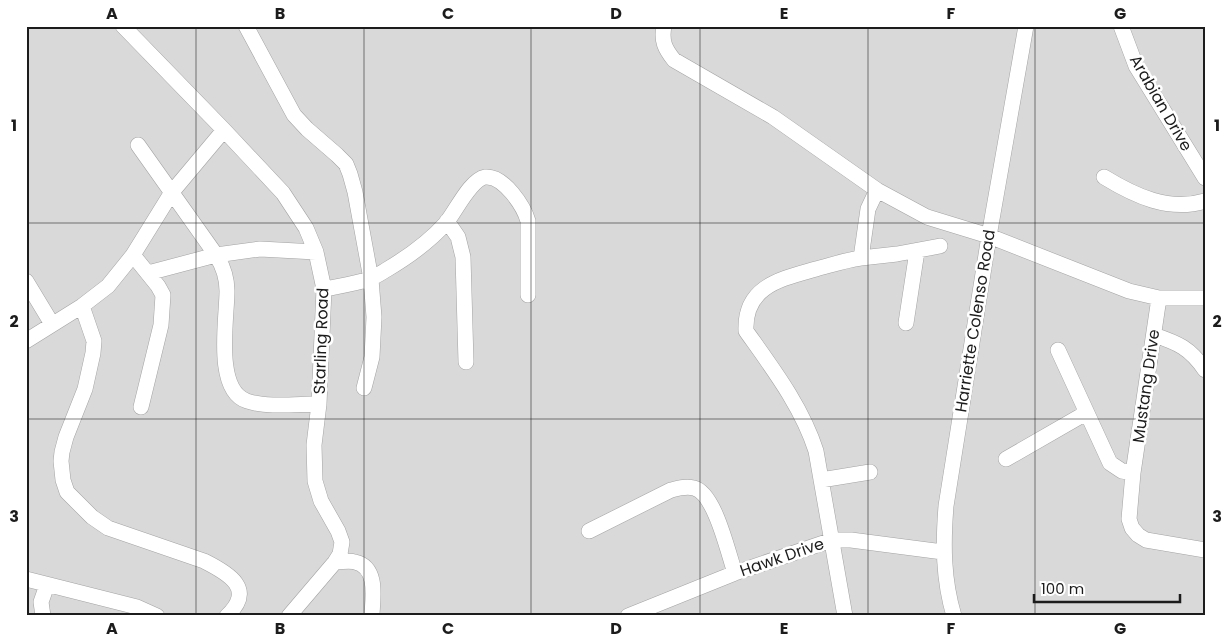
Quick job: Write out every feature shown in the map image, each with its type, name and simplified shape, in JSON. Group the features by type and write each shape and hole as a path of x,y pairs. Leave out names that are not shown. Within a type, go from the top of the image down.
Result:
{"street":[{"name":"Starling Road","path":"123,26 283,193 306,228 316,252 324,289 319,404 314,446 315,481 321,501 342,542 340,554 335,562 289,616"},
{"path":"246,26 294,115 346,164 355,192 371,279 374,317 372,357 364,388"},
{"path":"664,26 664,45 674,60 773,117 876,190 927,217 989,236 1129,291 1159,298 1205,298"},
{"name":"Harriette Colenso Road","path":"954,616 945,575 943,552 946,506 989,236 1026,26"},
{"name":"Arabian Drive","path":"1121,26 1136,66 1205,178"},
{"path":"26,341 82,306 108,286 133,255 172,192 224,130"},
{"path":"138,145 216,254 225,272 227,290 226,365 229,384 236,394 246,401 264,404 319,404"},
{"path":"324,289 371,279 400,262 428,242 447,221 474,183 488,177 502,183 521,205 528,221 528,295"},
{"path":"1104,177 1122,188 1148,199 1169,205 1191,205 1205,201"},
{"path":"861,258 868,209 876,190"},
{"path":"447,221 458,237 463,257 466,362"},
{"path":"845,616 816,451 803,418 746,331 748,309 755,296 767,286 781,279 861,258 940,246"},
{"path":"148,273 216,254 260,249 316,252"},
{"path":"906,323 917,251"},
{"path":"133,255 163,295 162,325 141,407"},
{"path":"26,281 52,324"},
{"name":"Mustang Drive","path":"1159,298 1133,473 1129,519 1132,528 1146,540 1205,550"},
{"path":"82,306 94,341 85,389 66,436 62,452 62,472 67,492 92,517 108,528 204,561 222,571 237,585 241,595 237,606 227,616"},
{"path":"1154,335 1176,342 1184,347 1195,355 1205,370"},
{"path":"1058,350 1110,463 1122,471 1133,473"},
{"path":"1006,459 1086,413"},
{"path":"822,480 870,472"},
{"path":"589,531 671,490 683,487 695,488 705,495 713,508 735,573"},
{"name":"Hawk Drive","path":"628,616 735,573 832,540 851,540 943,552"},
{"path":"335,562 354,561 362,564 368,572 374,588 372,614"},
{"path":"26,579 136,612 157,616"},
{"path":"43,616 41,602 47,585"}],"shaded area":[{"path":"26,26 1205,26 1205,616 26,616"}]}
